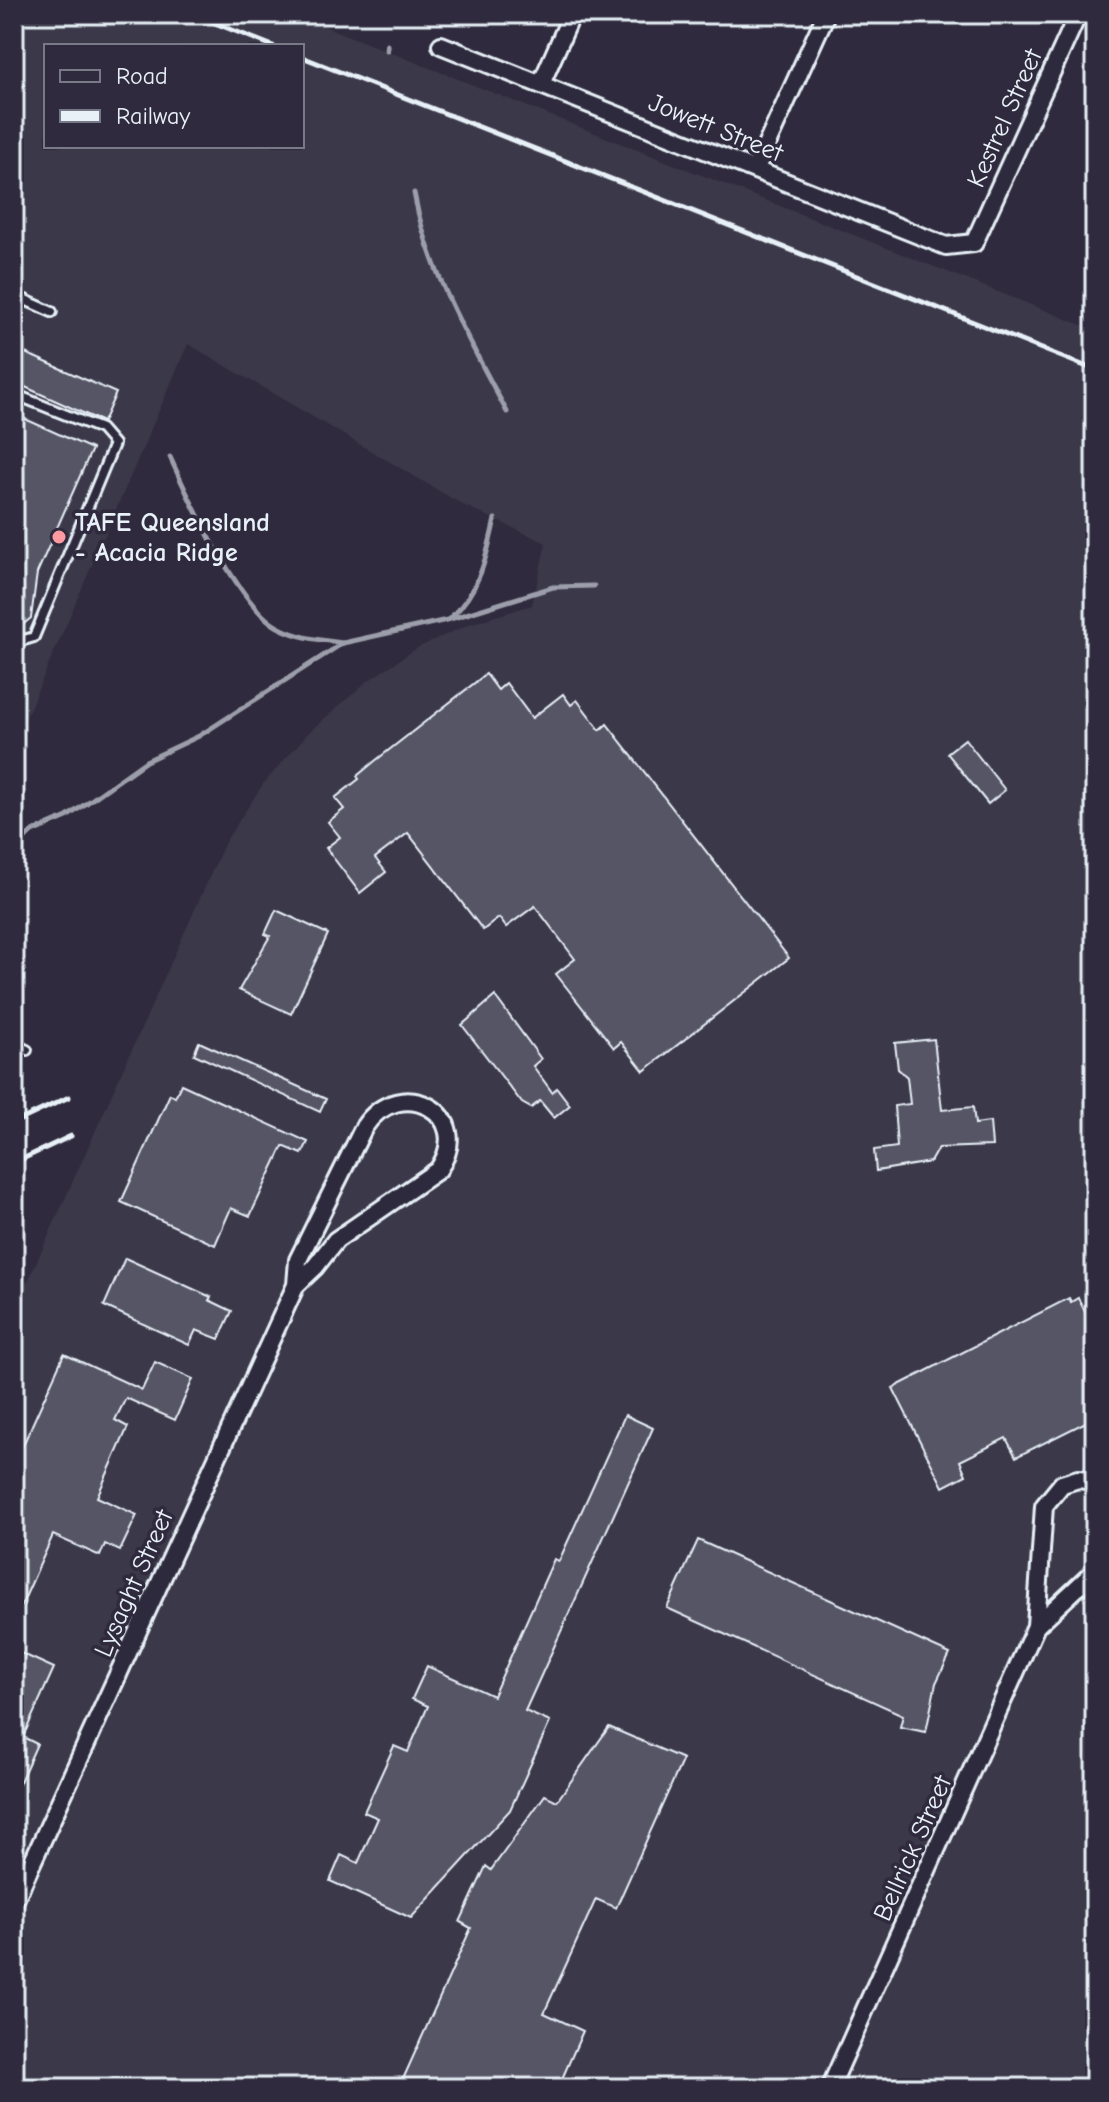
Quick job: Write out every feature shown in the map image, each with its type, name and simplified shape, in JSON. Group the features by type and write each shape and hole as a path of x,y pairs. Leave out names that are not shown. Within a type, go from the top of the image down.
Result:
{"street":[{"path":"541,84 572,14"},
{"path":"756,168 826,14"},
{"name":"Kestrel Street","path":"974,243 1078,14"},
{"name":"Jowett Street","path":"441,45 946,246 974,243"},
{"name":"Lysaght Street","path":"14,1902 296,1285 298,1260 371,1115 395,1102 413,1101 430,1106 442,1118 449,1137 446,1156 438,1170 336,1240 296,1285"},
{"name":"Bellrick Street","path":"830,2088 1036,1626 1044,1506 1062,1484 1078,1479 1095,1481"},
{"name":"Bellrick Street","path":"1036,1626 1095,1571"}],"lane":[{"path":"14,295 52,312"},
{"path":"14,394 101,429 114,444 34,637 14,643"},
{"path":"14,1044 27,1050"}],"shaded area":[{"path":"14,14 293,14 1095,330 1095,2088 14,2088 14,1288 28,1281 225,842 263,784 308,733 366,682 417,648 469,624 532,605 546,543 463,505 188,344 20,731 14,735"}],"building":[{"path":"14,348 116,393 103,422 14,382"},
{"path":"14,414 92,449 37,573 31,618 14,632"},
{"path":"486,674 498,690 506,683 532,718 563,694 571,705 577,700 600,730 607,724 789,958 644,1071 621,1042 614,1048 556,974 575,959 535,906 506,927 499,918 483,930 408,833 375,858 386,872 360,893 326,848 340,837 328,822 344,809 335,798 375,761"},
{"path":"965,739 1005,790 988,804 947,753"},
{"path":"276,910 328,934 291,1014 239,990 270,936 265,934"},
{"path":"495,996 541,1059 533,1066 552,1092 557,1088 570,1105 554,1118 540,1101 531,1108 522,1103 462,1025"},
{"path":"934,1039 942,1110 973,1107 975,1124 990,1122 992,1146 938,1148 930,1162 876,1171 874,1150 897,1147 894,1106 910,1104 907,1077 898,1069 895,1043"},
{"path":"199,1042 326,1099 320,1112 194,1054"},
{"path":"181,1084 308,1142 302,1154 283,1146 250,1216 231,1208 215,1245 121,1202 170,1094 175,1097"},
{"path":"125,1258 211,1297 209,1300 232,1311 219,1339 196,1330 189,1345 104,1306"},
{"path":"1069,1298 1071,1302 1078,1298 1095,1331 1095,1408 1091,1411 1094,1418 1016,1457 1006,1438 960,1461 966,1475 943,1487 893,1388"},
{"path":"64,1354 142,1390 155,1362 193,1379 175,1420 126,1398 115,1420 128,1427 97,1497 137,1515 120,1551 105,1544 100,1556 53,1535 14,1622 14,1465"},
{"path":"625,1415 653,1428 525,1711 550,1722 510,1810 411,1918 330,1881 341,1855 358,1863 378,1818 364,1812 394,1746 408,1752 428,1706 412,1699 427,1666 493,1696 554,1559 559,1561"},
{"path":"698,1540 950,1654 936,1683 926,1732 900,1727 903,1715 667,1608"},
{"path":"14,1650 54,1668 23,1737 37,1744 14,1795"},
{"path":"609,1727 683,1759 616,1908 596,1899 544,2013 583,2031 558,2088 399,2088 471,1928 460,1922 486,1866 491,1870 545,1795 557,1801"}],"waterway":[{"path":"387,45 387,50"},
{"path":"414,193 420,222 440,278 507,412"},
{"path":"170,457 216,550 231,575 263,615 293,634 343,643"},
{"path":"451,617 476,584 495,519"},
{"path":"14,849 32,832 67,817 146,761 199,736 343,643 447,620 553,587 594,586"}],"railway":[{"path":"192,14 268,44"},
{"path":"304,58 1095,370"},
{"path":"14,1123 69,1097"},
{"path":"14,1163 71,1136"}],"place":[{"name":"TAFE Queensland - Acacia Ridge","path":"59,537"}]}
